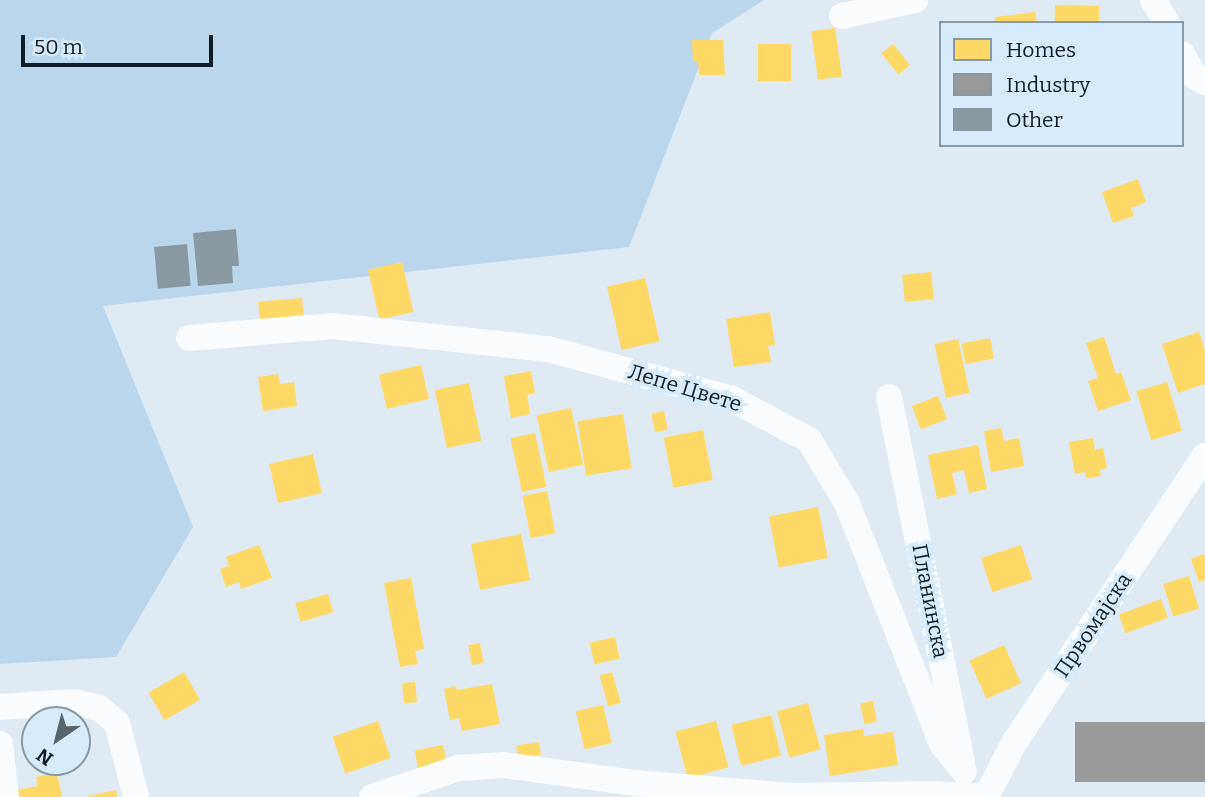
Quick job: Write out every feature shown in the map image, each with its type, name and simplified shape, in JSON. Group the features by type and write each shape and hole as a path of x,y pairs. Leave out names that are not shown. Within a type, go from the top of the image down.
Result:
{"street":[{"path":"842,16 915,0"},
{"path":"1153,0 1166,21"},
{"path":"1184,58 1194,76 1205,82"},
{"name":"Лепе Цвете","path":"189,338 332,326 548,349 732,399 809,440 848,503 942,744 964,771"},
{"name":"Планинска","path":"889,397 964,771 986,797"},
{"name":"Првомајска","path":"986,797 1014,743 1205,456"},
{"path":"0,707 75,702 99,708 117,723 136,797"},
{"path":"0,744 6,797"},
{"path":"372,797 459,768 504,765 635,783 792,796 936,794 986,797"}],"shaded area":[{"path":"0,0 764,0 712,33 629,247 103,306 193,527 116,657 0,664"}],"building: Homes":[{"path":"1055,5 1099,6 1099,21 1055,21"},
{"path":"1035,12 1037,21 995,21 995,17"},
{"path":"835,28 842,77 818,80 811,31"},
{"path":"692,40 723,40 725,75 699,75 698,61 693,61"},
{"path":"758,44 791,44 791,81 758,81"},
{"path":"893,44 910,65 898,74 881,53"},
{"path":"1138,179 1146,202 1131,208 1134,216 1113,223 1102,192"},
{"path":"402,262 413,312 379,320 368,270"},
{"path":"931,272 934,299 905,302 902,275"},
{"path":"645,278 660,341 622,350 607,287"},
{"path":"302,298 304,320 260,324 258,302"},
{"path":"770,312 775,345 768,346 771,362 734,367 726,319"},
{"path":"1199,332 1205,350 1205,384 1178,393 1162,344"},
{"path":"1104,337 1116,374 1121,372 1131,400 1098,411 1088,381 1098,378 1086,343"},
{"path":"990,338 994,359 966,364 962,344"},
{"path":"958,339 969,393 946,398 935,344"},
{"path":"421,365 429,399 387,409 379,375"},
{"path":"531,371 535,393 527,395 530,414 511,418 504,376"},
{"path":"278,374 280,384 294,382 297,406 263,411 258,377"},
{"path":"1167,382 1182,431 1151,440 1136,391"},
{"path":"469,383 481,441 447,448 435,390"},
{"path":"938,396 947,419 921,429 912,406"},
{"path":"571,408 583,465 549,472 537,415"},
{"path":"664,411 668,430 655,432 651,414"},
{"path":"623,414 632,468 586,476 578,421"},
{"path":"1001,428 1004,441 1019,438 1024,466 991,472 984,431"},
{"path":"703,430 713,480 673,488 664,438"},
{"path":"535,433 546,487 522,492 511,438"},
{"path":"1093,438 1095,450 1103,448 1107,468 1100,470 1101,476 1086,478 1085,472 1075,474 1069,442"},
{"path":"978,445 987,489 969,493 964,470 952,473 957,494 937,499 928,455"},
{"path":"313,454 322,493 278,503 269,464"},
{"path":"547,491 555,533 531,538 522,496"},
{"path":"818,507 828,558 779,568 769,517"},
{"path":"521,534 530,580 480,590 471,544"},
{"path":"259,545 272,578 241,589 239,582 226,587 220,569 229,566 226,557"},
{"path":"1021,545 1032,579 992,592 981,558"},
{"path":"1205,554 1205,580 1199,582 1191,559"},
{"path":"1189,576 1199,609 1173,616 1163,584"},
{"path":"411,578 424,649 415,651 418,664 400,667 384,583"},
{"path":"328,594 333,612 301,622 295,603"},
{"path":"1161,599 1168,618 1126,633 1119,614"},
{"path":"615,637 620,658 595,664 590,643"},
{"path":"480,643 484,663 472,665 468,645"},
{"path":"1004,645 1021,683 986,699 969,660"},
{"path":"184,672 200,700 164,720 148,692"},
{"path":"612,672 621,703 608,706 600,676"},
{"path":"415,682 417,702 404,703 402,683"},
{"path":"492,684 500,724 462,731 459,718 450,720 444,689 455,686 457,690"},
{"path":"873,701 877,722 864,724 860,703"},
{"path":"808,703 820,749 790,758 777,711"},
{"path":"603,705 612,743 584,749 576,711"},
{"path":"771,715 781,756 741,766 731,725"},
{"path":"378,721 391,758 345,774 333,737"},
{"path":"716,721 728,767 688,778 675,732"},
{"path":"863,729 864,736 893,732 898,765 830,776 824,735"},
{"path":"539,742 541,755 518,758 516,746"},
{"path":"443,745 447,765 418,770 415,751"},
{"path":"58,776 62,797 13,797 11,791 38,786 36,777"},
{"path":"116,790 117,797 88,797 88,796"}],"building: Industry":[{"path":"1075,722 1205,722 1205,782 1075,782"}],"building: Other":[{"path":"236,229 239,266 232,266 233,283 198,286 193,233"},
{"path":"187,244 191,286 158,289 154,247"}]}
